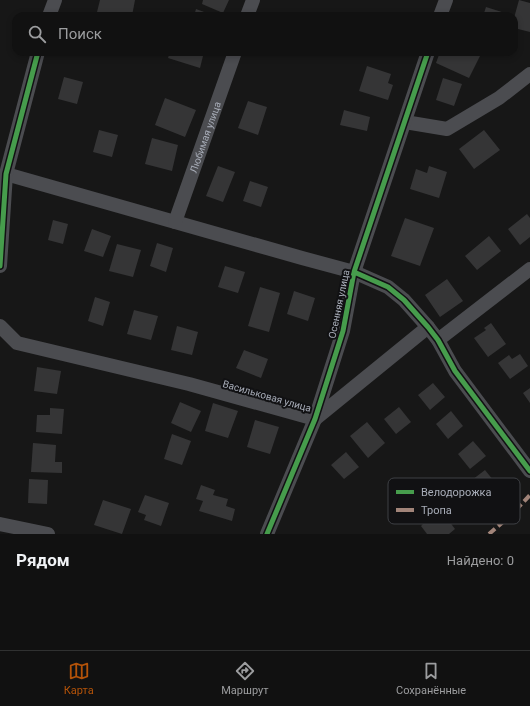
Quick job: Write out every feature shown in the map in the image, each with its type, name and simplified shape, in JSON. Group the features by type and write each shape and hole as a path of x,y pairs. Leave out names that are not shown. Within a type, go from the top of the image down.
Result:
{"street":[{"path":"50,12 55,0"},
{"path":"248,12 253,0"},
{"path":"442,12 446,0"},
{"path":"0,266 6,174 37,56"},
{"name":"Любимая улица","path":"175,222 234,56"},
{"name":"Осенняя улица","path":"267,534 314,419 343,331 354,272 427,56"},
{"path":"405,122 447,129 499,98 530,74"},
{"path":"6,174 354,272 388,288 404,300 428,327 438,340 455,371 530,471"},
{"path":"438,340 530,269"},
{"name":"Васильковая улица","path":"0,326 17,343 189,384 314,419 428,327"},
{"path":"0,524 48,534"}],"building":[{"path":"100,0 135,0 133,12 97,12"},
{"path":"203,0 229,0 223,12 202,4"},
{"path":"519,0 530,3 530,32 518,29 518,12 516,12"},
{"path":"486,7 502,12 484,12"},
{"path":"196,9 204,12 195,12"},
{"path":"169,56 203,56 200,68 168,58"},
{"path":"439,56 480,56 469,78 436,63"},
{"path":"367,66 391,74 388,83 393,85 388,100 359,91"},
{"path":"64,77 83,82 77,104 58,99"},
{"path":"443,78 462,84 454,106 436,100"},
{"path":"165,98 196,110 185,137 155,125"},
{"path":"248,101 267,107 258,135 238,128"},
{"path":"344,110 370,117 367,131 340,125"},
{"path":"99,130 118,135 112,157 93,152"},
{"path":"484,130 500,150 474,169 459,149"},
{"path":"152,138 178,145 172,171 145,164"},
{"path":"218,166 235,172 223,202 206,196"},
{"path":"429,166 447,172 439,198 410,189 416,169 427,173"},
{"path":"250,181 268,187 261,207 243,201"},
{"path":"527,214 530,218 530,237 520,245 508,229"},
{"path":"405,218 434,228 420,266 391,256"},
{"path":"53,220 68,224 63,244 48,240"},
{"path":"92,229 111,236 103,257 84,251"},
{"path":"489,236 501,251 477,270 465,256"},
{"path":"157,243 173,248 166,272 150,266"},
{"path":"117,244 141,250 133,277 109,271"},
{"path":"225,266 245,272 238,293 218,287"},
{"path":"447,279 463,301 440,317 425,295"},
{"path":"260,287 280,293 269,332 248,326"},
{"path":"294,291 315,298 308,321 287,314"},
{"path":"95,297 110,302 103,326 88,321"},
{"path":"134,310 158,316 151,340 127,334"},
{"path":"491,323 506,344 488,357 474,338 486,330 484,328"},
{"path":"177,326 198,332 192,355 171,350"},
{"path":"244,350 268,359 261,378 236,368"},
{"path":"520,354 528,366 510,379 498,363 509,355 512,359"},
{"path":"37,367 61,371 57,394 34,391"},
{"path":"433,383 445,397 430,410 418,395"},
{"path":"530,388 530,403 523,393"},
{"path":"180,402 201,411 191,432 171,423"},
{"path":"213,403 238,411 228,438 205,431"},
{"path":"399,407 411,422 396,434 384,419"},
{"path":"50,408 64,409 62,434 36,432 37,415 50,415"},
{"path":"451,411 463,426 448,439 436,424"},
{"path":"255,420 279,427 270,454 247,447"},
{"path":"367,422 385,443 368,458 350,436"},
{"path":"172,434 191,441 182,465 164,459"},
{"path":"473,441 486,456 470,469 458,454"},
{"path":"33,443 56,445 55,462 62,462 62,473 31,472"},
{"path":"346,452 359,467 344,479 331,465"},
{"path":"485,470 491,478 475,478"},
{"path":"29,479 48,480 47,504 28,503"},
{"path":"201,485 215,490 213,495 228,499 226,506 235,509 232,521 199,511 203,501 196,499"},
{"path":"145,495 169,503 161,526 144,520 146,515 138,512"},
{"path":"103,500 131,509 122,534 94,525"},
{"path":"423,524 451,524 455,529 449,534 427,534 421,526"}],"marked path":[{"path":"520,506 530,495"},
{"path":"489,534 500,524"}],"cycle path":[{"path":"0,266 6,174 37,56"},
{"path":"267,534 315,419 343,331 354,272 427,56"},
{"path":"354,272 388,287 404,300 428,327 438,340 455,371 530,471"}]}
